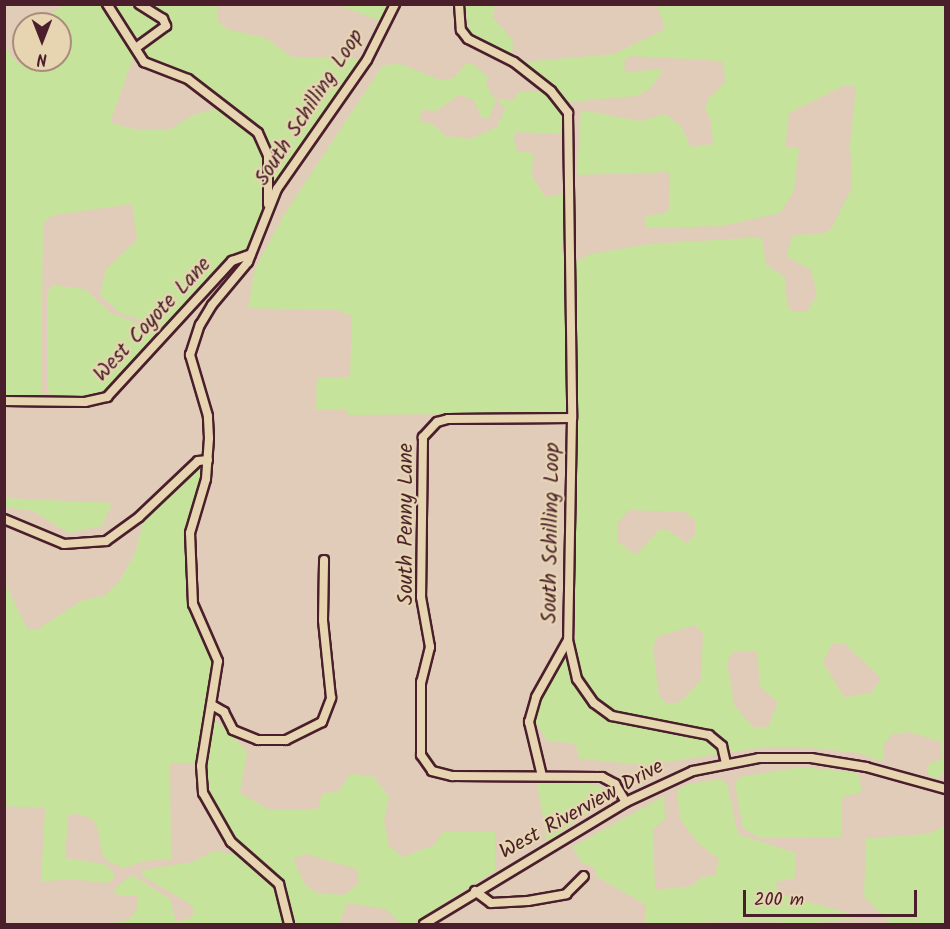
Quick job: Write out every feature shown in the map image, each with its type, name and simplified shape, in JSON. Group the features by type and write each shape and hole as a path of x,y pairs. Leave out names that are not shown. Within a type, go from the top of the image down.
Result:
{"street":[{"path":"108,4 137,47 144,62 188,79 258,133 268,155 268,206"},
{"path":"137,47 160,33 165,26 163,19 139,4"},
{"name":"South Schilling Loop","path":"289,924 279,884 231,842 203,793 201,766 218,661 193,604 190,533 206,479 208,416 190,355 200,325 251,254 268,206 286,174 367,60 395,4"},
{"name":"South Schilling Loop","path":"459,4 461,30 468,39 514,62 551,91 568,113 572,418 568,640 577,679 602,709 623,720 708,735 722,747 726,763"},
{"name":"West Coyote Lane","path":"4,401 85,402 107,397 232,261 251,254"},
{"name":"South Penny Lane","path":"572,418 448,419 428,429 421,446 421,597 430,647 421,682 421,755 440,775 602,777 615,784 626,802"},
{"path":"4,519 64,544 106,541 139,517 198,461 208,460"},
{"path":"212,705 224,712 232,730 258,740 300,736 321,722 331,698 323,620 324,560"},
{"path":"542,776 529,722 536,697 568,640"},
{"name":"West Riverview Drive","path":"424,924 475,891 626,802 667,781 726,763 811,758 866,768 945,789"},
{"path":"475,891 491,903 528,901 566,894 584,876"}],"green space":[{"path":"218,4 218,21 227,29 266,38 292,57 363,59 271,187 272,155 260,130 221,101 146,60 141,52 147,40 165,34 169,23 142,5"},
{"path":"64,5 103,5 132,46 133,59 110,122 132,129 171,129 191,116 221,107 253,131 265,150 265,202 249,247 237,253 167,328 120,313 100,295 106,269 137,240 132,204 53,215 43,223 41,397 5,396 4,47 12,56 12,72 72,72 72,12 53,12"},
{"path":"111,5 136,5 161,20 163,27 160,32 139,37 130,34"},
{"path":"338,5 392,5 383,22"},
{"path":"465,5 495,5 493,18 513,40 512,55 470,35"},
{"path":"657,5 945,5 945,771 938,779 928,775 927,765 942,759 941,742 910,732 893,734 883,745 884,758 880,761 859,753 801,747 767,747 645,765 580,759 575,744 546,740 538,725 532,722 538,699 575,639 575,413 348,415 348,410 316,410 317,378 350,377 352,316 337,310 248,308 255,269 285,213 383,65 400,64 441,80 454,78 465,64 472,63 488,77 486,83 493,98 512,101 519,92 545,91 563,113 564,134 515,132 514,141 518,151 533,153 532,176 545,197 564,194 562,252 577,262 590,254 650,244 762,237 766,265 785,277 787,305 793,312 807,312 817,294 811,270 786,256 793,235 823,234 831,229 852,187 850,144 856,87 845,85 789,113 785,147 799,147 794,191 780,213 722,226 646,228 645,216 666,213 669,208 670,172 577,175 581,110 640,121 665,114 681,126 691,147 713,144 711,120 705,109 708,99 726,81 722,61 631,56 624,61 625,72 664,69 650,89 637,96 569,102 522,62 614,54 665,29","holes":["459,95 473,99 482,118 489,118 497,99 505,109 497,127 470,139 445,136 434,125 419,121 422,110 436,111","629,510 685,512 695,520 695,536 686,543 668,530 659,530 636,555 618,542 617,524","695,625 703,633 701,680 680,702 668,704 659,696 653,648 657,637","832,644 845,644 881,678 871,693 844,697 823,662","757,651 760,687 778,702 768,727 753,727 734,705 727,662 733,652"]},
{"path":"52,285 85,289 109,312 154,330 157,339 105,395 53,398 47,388 47,293"},
{"path":"204,464 188,520 189,602 193,622 211,648 214,671 198,763 170,763 171,859 143,861 125,868 111,863 102,855 98,828 92,819 74,813 68,816 65,858 104,864 114,872 114,878 108,883 69,879 41,882 45,808 5,806 4,581 28,630 36,630 83,600 104,596 119,582 135,553 144,519"},
{"path":"5,498 112,503 102,526 69,533 33,511 5,507"},
{"path":"215,719 247,751 240,793 270,810 318,809 322,794 339,791 350,774 373,776 389,797 384,821 389,846 403,857 434,845 443,832 495,832 495,871 412,924 402,924 385,909 347,903 339,924 296,924 283,882 269,865 235,842 209,800 205,767","holes":["306,854 357,869 359,883 344,895 316,893 305,884 293,859"]},
{"path":"802,767 858,773 862,792 841,798 841,837 760,838 743,828 735,785 739,777"},
{"path":"720,779 727,784 738,834 795,853 795,878 775,882 780,894 845,912 855,919 802,924 763,921 645,924 646,905 597,877 594,867 582,863 572,847 664,796 665,820 653,828 655,890 693,886 700,878 715,875 719,859 698,843 680,819 677,791 685,785"},
{"path":"537,782 581,782 602,787 609,797 547,842"},
{"path":"945,826 945,924 891,924 864,896 866,838 928,834"},
{"path":"214,851 240,855 263,872 276,888 284,924 109,924 129,920 138,907 137,896 119,896 113,891 128,877 134,876 170,899 176,922 191,918 194,910 190,904 143,876 142,870 193,862"}]}
